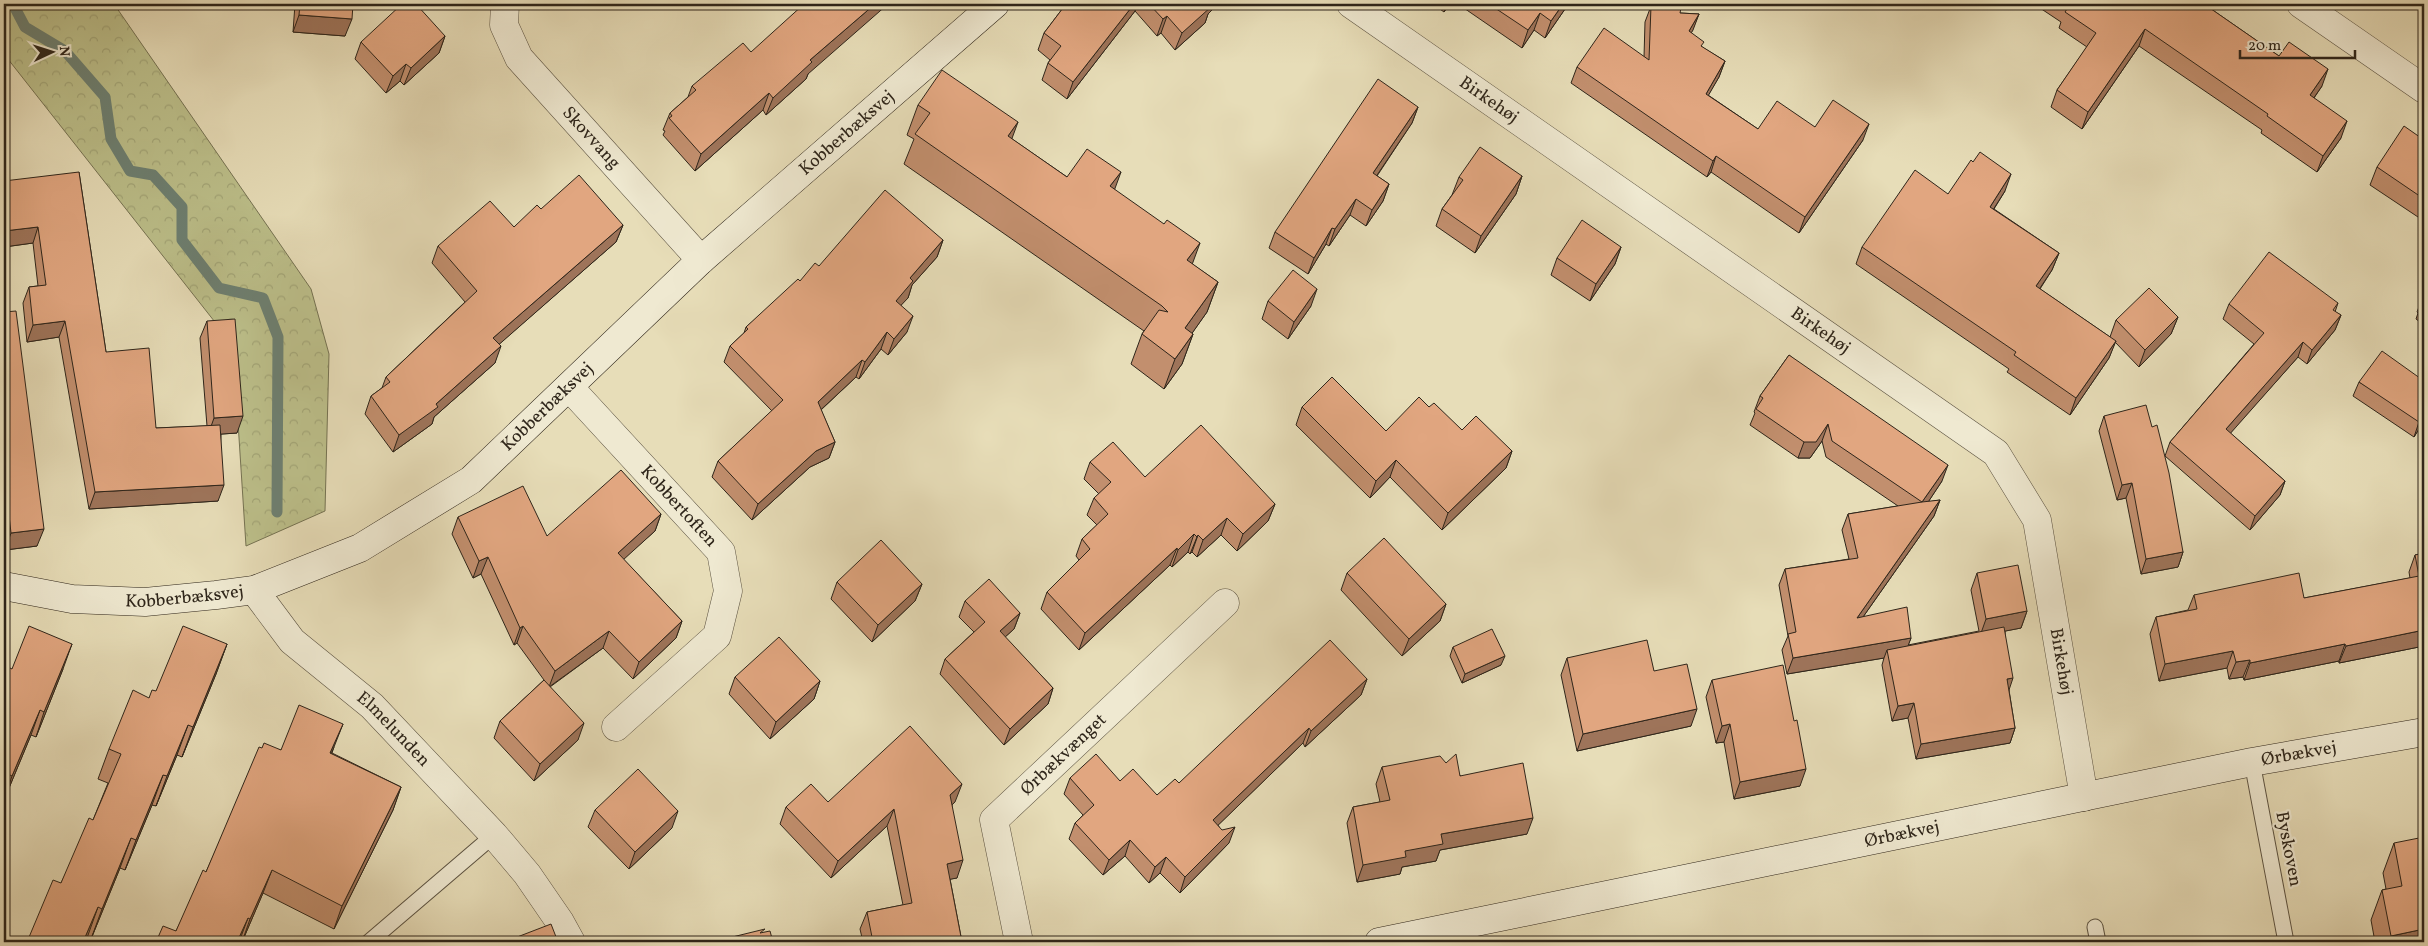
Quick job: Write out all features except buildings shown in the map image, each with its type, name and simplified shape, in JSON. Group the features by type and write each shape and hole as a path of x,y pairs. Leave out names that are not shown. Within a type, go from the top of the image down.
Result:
{"street":[{"name":"Skovvang","path":"505,4 504,25 519,58 701,260"},
{"name":"Kobberbæksvej","path":"4,586 72,599 145,602 254,590 360,548 471,480 701,260 995,4"},
{"name":"Birkehøj","path":"1351,4 1996,453 2037,520 2084,797"},
{"path":"2301,4 2424,89"},
{"name":"Kobbertoften","path":"569,387 721,552 728,591 717,636 616,727"},
{"name":"Elmelunden","path":"254,590 292,641 372,706 494,835 527,874 560,922 571,942"},
{"name":"Ørbækvænget","path":"1019,942 994,820 1225,603"},
{"name":"Ørbækvej","path":"1379,942 2252,762 2424,732"}],"lane":[{"path":"2398,737 2424,744"},
{"name":"Byskoven","path":"2252,762 2286,942"},
{"path":"369,942 494,835"},
{"path":"2095,926 2098,942"}],"green space":[{"path":"4,4 114,4 311,289 329,354 325,511 246,546 233,345 4,54"}],"waterway":[{"path":"13,4 25,27 65,51 105,97 111,139 130,171 153,175 182,207 182,240 219,288 263,298 278,337 277,512"}]}
